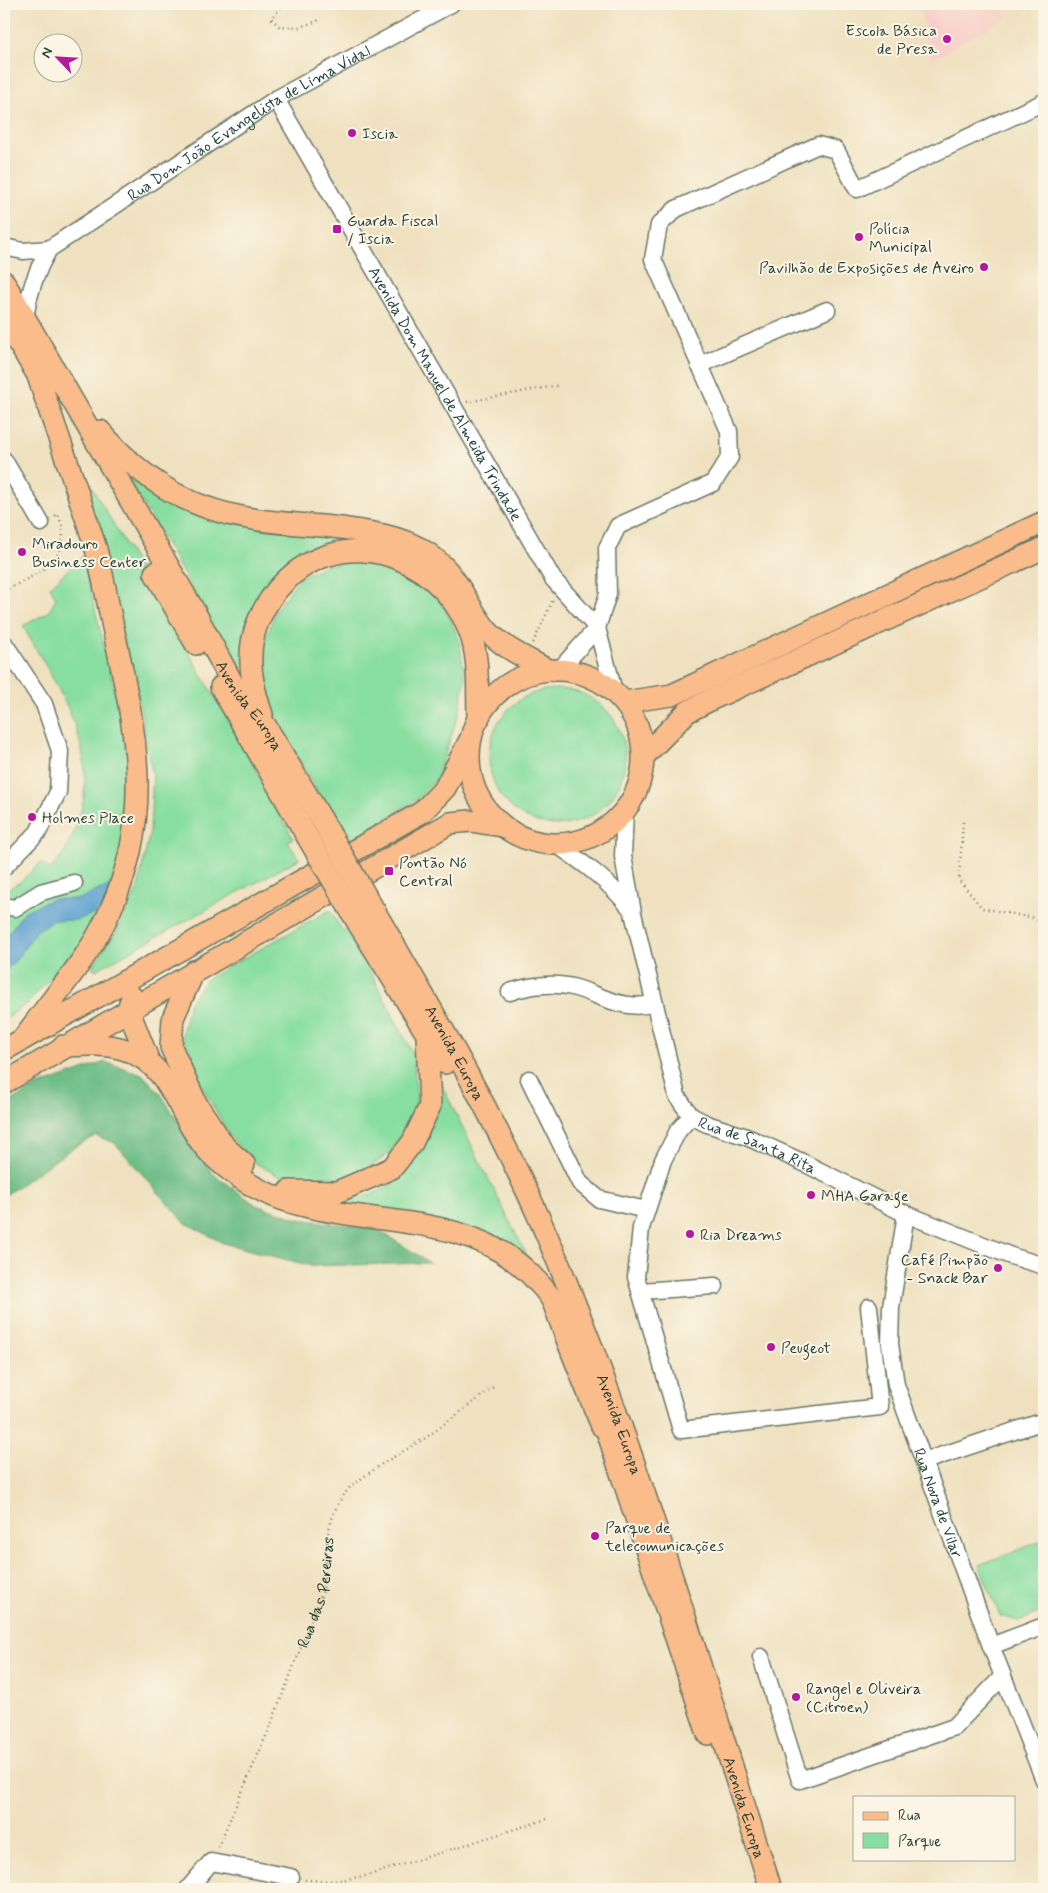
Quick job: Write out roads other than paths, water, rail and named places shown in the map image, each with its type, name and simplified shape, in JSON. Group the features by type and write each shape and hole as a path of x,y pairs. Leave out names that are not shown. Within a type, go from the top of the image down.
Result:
{"main road":[{"name":"Avenida Europa","path":"4,282 193,609 235,688 265,725 322,820 367,918 427,1032 460,1089 534,1241 593,1388 760,1889"},
{"name":"Avenida Europa","path":"4,319 68,423 304,832 367,918 471,1081 550,1243 623,1432 721,1726 771,1889"},
{"path":"23,1039 48,1004 80,965 110,912 129,860 137,817 138,774 133,722 96,550 38,376"},
{"path":"72,401 120,454 162,488 187,501 213,511 248,519 318,525 390,535 421,549 444,566 462,587 485,627 501,643 554,670"},
{"path":"619,696 672,695 1044,522"},
{"path":"644,756 687,712 1044,548"},
{"path":"4,1050 422,812 445,788 474,729 488,703 502,689 518,679 554,670 577,672 596,679 619,696 635,718 641,737 644,756 642,776 635,794 625,811 611,825 595,836 557,845 537,843 519,836 502,826 488,812 475,786 469,758 474,729 474,652 470,631 446,592 424,572 396,556 366,550 336,552 309,562 286,580 264,606 255,632 251,655 253,686 265,725"},
{"path":"4,1083 63,1046 194,972 450,822 470,821 502,826"},
{"path":"150,1064 128,1009 133,991 163,959"},
{"path":"194,972 173,1018 171,1047 181,1071 196,1103 225,1146 258,1177 292,1192 337,1192 392,1168 412,1143 430,1106 427,1032"},
{"path":"63,1046 100,1045 124,1049 150,1064 167,1080 187,1119 208,1151 246,1182 284,1201 424,1225 470,1237 498,1250 529,1273 551,1298 588,1395 614,1451"}],"street":[{"name":"Rua Dom João Evangelista de Lima Vidal","path":"50,249 276,99 451,4"},
{"name":"Avenida Dom Manuel de Almeida Trindade","path":"276,99 553,579 597,628 619,696"},
{"path":"554,670 597,628 608,594 607,548 618,526 713,483 730,457 729,431 653,259 659,225 676,209 818,145 836,150 857,189 1044,102"},
{"path":"4,247 23,251 50,249"},
{"path":"25,317 29,291 37,269 50,249"},
{"path":"699,365 827,310"},
{"path":"4,460 41,524"},
{"path":"4,643 44,704 60,751 58,792 38,832 4,867"},
{"name":"Rua de Santa Rita","path":"625,811 623,856 634,913 677,1096 691,1116 747,1137 802,1162 906,1214 1011,1256 1044,1266"},
{"name":"Rua de Santa Rita","path":"557,845 592,868 616,890 634,913"},
{"path":"4,906 15,908 41,892 74,883"},
{"path":"510,992 521,988 546,985 574,987 616,1004 642,1007 655,1003"},
{"path":"529,1079 580,1183 599,1199 646,1210"},
{"path":"691,1116 678,1131 663,1160 646,1210 641,1228 638,1284 681,1430 880,1407 870,1307"},
{"name":"Rua Nova de Vilar","path":"906,1214 891,1307 890,1344 896,1385 991,1646 1043,1772"},
{"path":"638,1284 715,1286"},
{"path":"925,1461 1044,1421"},
{"path":"991,1646 1044,1626"},
{"path":"761,1657 800,1780 954,1727 1004,1676"},
{"path":"188,1889 211,1862 291,1877"}],"water":[{"path":"113,884 102,911 77,920 54,920 36,931 19,956 4,973 4,939 25,911 52,899 79,899"}],"place":[{"name":"Escola Básica de Presa","path":"947,39"},
{"name":"Iscia","path":"352,133"},
{"name":"Guarda Fiscal / Iscia","path":"337,229"},
{"name":"Polícia Municipal","path":"859,237"},
{"name":"Pavilhão de Exposições de Aveiro","path":"984,267"},
{"name":"Miradouro Business Center","path":"22,552"},
{"name":"Holmes Place","path":"32,817"},
{"name":"Pontão Nó Central","path":"389,871"},
{"name":"MHA Garage","path":"811,1195"},
{"name":"Ria Dreams","path":"690,1234"},
{"name":"Café Pimpão - Snack Bar","path":"998,1268"},
{"name":"Peugeot","path":"771,1347"},
{"name":"Parque de telecomunicações","path":"595,1536"},
{"name":"Rangel e Oliveira (Citroen)","path":"796,1697"}]}
